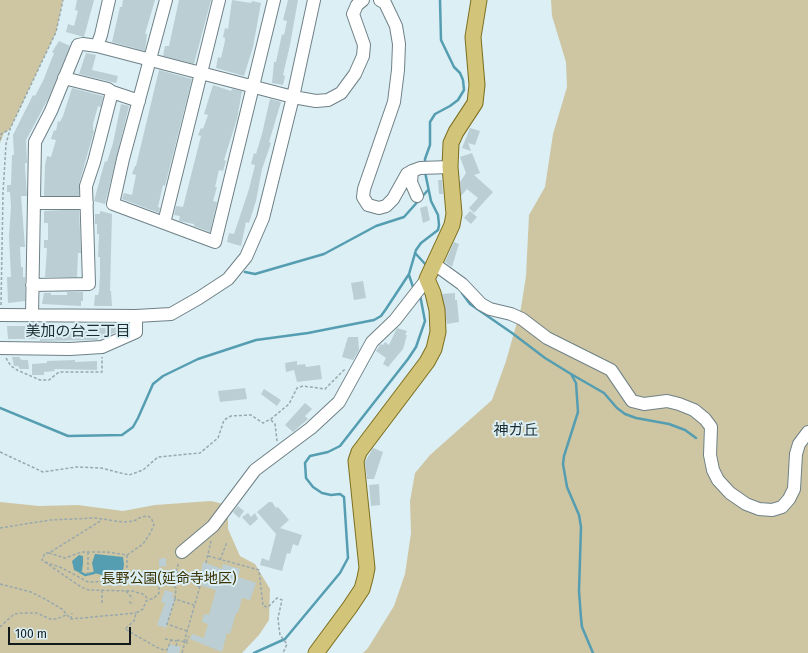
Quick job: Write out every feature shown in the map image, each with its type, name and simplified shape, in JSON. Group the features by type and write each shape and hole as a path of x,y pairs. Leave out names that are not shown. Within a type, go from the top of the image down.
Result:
{"main road":[{"path":"316,653 350,607 362,588 365,578 367,568 356,461 359,452 427,362 434,349 438,332 437,310 433,293 427,279 433,263 452,225 454,214 447,167 451,143 456,132 475,103 477,85 473,37 479,0"}],"street":[{"path":"97,46 109,0"},
{"path":"166,0 113,204 215,242 274,0"},
{"path":"164,223 220,0"},
{"path":"0,315 136,316 171,314 216,288 240,266 254,242 263,218 293,97 314,0"},
{"path":"32,315 35,142 51,111 78,45 83,44 97,46 293,97 316,101 328,100 341,93 355,74 363,56 364,45 353,14 357,5 363,0"},
{"path":"380,0 385,3 396,26 399,44 398,70 394,102 364,189 364,197 368,205 379,208 386,206 393,199 407,174 416,169 447,167"},
{"path":"64,78 108,89 112,92 139,102"},
{"path":"32,285 89,284 86,186 94,162 112,92"},
{"path":"416,169 411,182 417,196"},
{"path":"34,203 87,203"},
{"path":"433,263 462,284 481,304 490,309 511,314 522,319 547,338 611,370 632,401 644,404 667,401 694,410 705,419 711,427 710,455 713,470 718,480 730,493 746,504 759,509 772,510 782,507 789,499 794,489 796,454 799,444 808,432"},
{"path":"182,552 213,526 255,470 277,455 328,414 340,402 372,342 395,320 427,279"},
{"path":"3,348 70,349 102,347 136,332 136,316"}],"path":[{"path":"0,315 4,158 10,130 56,32 63,0"},
{"path":"0,140 1,134 10,130"},
{"path":"3,348 10,366 40,380 49,380 59,372 102,372 102,347"},
{"path":"0,452 44,472 76,467 101,468 129,475 143,470 158,457 200,453 218,438 224,420 231,416 251,415 263,423 271,419 289,404 297,388 304,386 325,389 341,371 349,367 358,366"},
{"path":"271,419 276,432 277,455"},
{"path":"0,528 50,520 102,520 123,522 134,521 143,517 151,518 154,527 143,544 127,555 107,552 82,552 66,558 49,553"},
{"path":"102,520 49,553 45,553 42,558 45,562 81,587 88,590 137,592 148,599"},
{"path":"206,563 211,540"},
{"path":"220,560 227,542"},
{"path":"88,552 88,574"},
{"path":"127,574 166,576 176,571 182,552"},
{"path":"127,555 127,577"},
{"path":"208,556 259,570 263,606 268,606 277,598 282,600 278,618 279,630 287,644 283,653"},
{"path":"45,562 62,568 88,582 106,580 118,581 127,577 136,581 167,581 176,588 175,599 167,624 187,631"},
{"path":"186,642 189,623 205,569"},
{"path":"198,572 213,570"},
{"path":"176,571 194,582 199,588"},
{"path":"0,584 31,592 56,605 71,619 136,613 143,609 148,599 157,596 160,590 157,585 150,582"},
{"path":"102,590 102,603"},
{"path":"126,591 133,598"},
{"path":"175,599 194,605"},
{"path":"129,602 134,604"},
{"path":"0,628 14,614 37,613 48,618 57,619 66,615"},
{"path":"71,619 72,613"},
{"path":"136,613 134,621 126,629 156,647 164,650 167,650 170,640"},
{"path":"182,653 189,636"},
{"path":"165,639 177,642 178,640 186,642"},
{"path":"176,646 177,642"}],"green space":[{"path":"0,0 63,0 56,32 10,129 4,133 0,143"},
{"path":"551,0 808,0 808,653 363,653 368,648 394,606 405,574 411,533 410,501 415,473 430,455 492,400 506,361 521,308 526,276 529,215 545,187 553,134 567,87 566,62 552,16"},
{"name":"長野公園(延命寺地区)","path":"211,501 223,504 228,515 228,529 240,556 255,564 270,589 269,620 259,635 242,653 0,653 0,502 39,506 78,505 123,511 155,505"}],"water":[{"path":"95,554 123,557 124,565 122,576 114,578 94,573 92,563"},
{"path":"79,555 83,556 83,563 82,571 78,572 74,570 72,561"}],"building":[{"path":"77,0 94,0 84,37 66,32 68,24 74,26 78,11 75,10"},
{"path":"123,0 155,0 145,34 147,34 145,51 112,42"},
{"path":"179,0 211,0 194,64 163,56 165,46 169,46"},
{"path":"232,0 261,3 253,47 244,76 216,68 218,57 221,58 225,41 225,38 223,37 225,28 228,29"},
{"path":"288,0 298,0 283,75 285,76 283,85 272,83 274,62 276,62 282,34 284,35 287,21 283,20"},
{"path":"59,41 70,46 49,97 26,140 27,163 25,163 25,167 27,196 21,196 25,247 20,247 21,267 23,267 23,277 25,277 25,301 8,303 7,277 11,277 9,236 11,206 10,192 7,192 7,185 11,185 12,155 14,155 13,135 33,95 35,96 43,81 54,53 52,52"},
{"path":"86,53 96,55 92,70 118,76 116,83 79,74"},
{"path":"159,70 192,79 165,186 163,185 158,207 160,208 159,213 122,199 124,193 132,195 136,175 132,174 136,166"},
{"path":"213,85 231,91 232,89 242,91 237,119 224,160 226,161 223,171 219,170 215,187 217,187 213,201 217,202 210,232 194,226 194,224 179,221 180,216 174,215 176,206 183,207 201,136 198,135 201,128 203,129 208,115 204,114"},
{"path":"72,88 103,96 101,107 98,106 93,124 94,131 79,184 79,196 44,196 45,165 47,156 51,157 56,140 51,139 54,130 56,131 58,121 60,122 63,116"},
{"path":"270,99 281,102 269,142 271,143 262,169 256,201 249,223 246,222 241,246 227,242 229,233 234,234 249,189 255,165 251,164 254,153 256,154 262,134"},
{"path":"121,104 129,106 105,204 94,201 105,161 107,162 113,143"},
{"path":"470,128 480,131 475,145 468,143 471,151 462,148"},
{"path":"472,153 480,173 474,175 493,192 474,213 469,208 478,198 467,189 461,196 460,182 466,173 460,157"},
{"path":"438,180 442,180 443,194 439,194"},
{"path":"427,206 430,220 423,223 420,208"},
{"path":"79,210 81,253 78,253 77,277 45,277 47,248 44,248 44,240 48,240 48,223 44,223 44,211"},
{"path":"100,211 112,214 110,291 112,306 94,306 95,295 98,295 99,291 100,274 100,257 98,257 99,234 97,234 97,224 95,224 95,214 100,214"},
{"path":"470,211 477,217 471,224 464,218"},
{"path":"454,242 459,244 452,267 445,262"},
{"path":"363,281 366,298 354,300 351,283"},
{"path":"67,292 83,292 83,301 81,301 81,306 42,304 44,293 51,293 51,295 67,295"},
{"path":"455,293 459,322 447,324 442,294"},
{"path":"7,326 32,326 32,328 60,330 89,329 89,327 98,326 123,327 123,329 105,337 98,338 98,340 40,341 40,339 8,339"},
{"path":"397,328 407,331 405,335 407,335 403,349 388,367 383,364 386,358 376,351 381,344 383,345 385,342 389,345"},
{"path":"348,337 358,337 359,350 353,360 342,357"},
{"path":"12,357 20,357 20,359 28,360 29,369 20,369 18,366 14,366"},
{"path":"75,360 75,362 97,361 97,370 54,369 55,371 44,372 44,375 32,375 32,364 47,363 47,361"},
{"path":"297,361 297,365 305,364 306,367 320,365 322,379 297,382 294,370 286,372 285,363"},
{"path":"245,388 247,399 220,402 218,391"},
{"path":"264,389 281,400 277,406 261,394"},
{"path":"305,403 312,409 305,416 308,419 293,432 285,425"},
{"path":"373,448 383,452 374,479 367,479 365,462"},
{"path":"379,484 380,505 371,506 369,485"},
{"path":"269,502 272,502 276,508 278,507 289,520 280,528 302,535 298,546 293,544 290,554 287,553 282,571 260,565 262,558 269,561 276,534 257,512"},
{"path":"238,506 244,511 239,518 233,512"},
{"path":"248,513 251,517 255,513 258,519 250,526 242,517"},
{"path":"166,558 166,566 159,567 159,559"},
{"path":"203,562 222,569 223,564 240,569 238,577 256,583 250,600 242,598 230,634 227,633 222,652 190,639 192,634 204,638 208,624 202,622 204,614 209,615 216,590 202,586 205,575 201,573"},
{"path":"165,590 174,593 172,597 175,598 166,628 157,625 165,603 161,602"},
{"path":"169,644 181,647 179,653 167,653"}],"waterway":[{"path":"425,165 425,159 430,145 430,122 435,114 458,100 464,90 463,80 460,73 454,67 441,40 440,0"},
{"path":"0,408 68,436 122,435 133,427 153,384 163,376 198,359 256,340 308,333 374,320 381,316 409,274 416,250 421,243 438,230 438,215 431,201 425,172"},
{"path":"245,272 255,274 324,254 376,226 404,217 428,190"},
{"path":"415,253 427,266"},
{"path":"409,275 413,287"},
{"path":"462,293 470,304 545,358 571,374 576,383 578,412 564,456 563,464 567,487 579,515 581,527 579,591 581,618 582,627 593,653"},
{"path":"254,653 285,639 340,573 348,558 344,497 340,494 331,495 322,493 313,487 306,478 305,463 310,456 328,452 340,446 408,359 416,347 425,321 420,295"},
{"path":"571,374 604,393 617,408 625,414 636,418 669,424 685,430 696,438"},
{"path":"80,572 85,575 94,573"}],"district":[{"name":"美加の台三丁目","path":"78,332"},
{"name":"神ガ丘","path":"516,431"}]}
